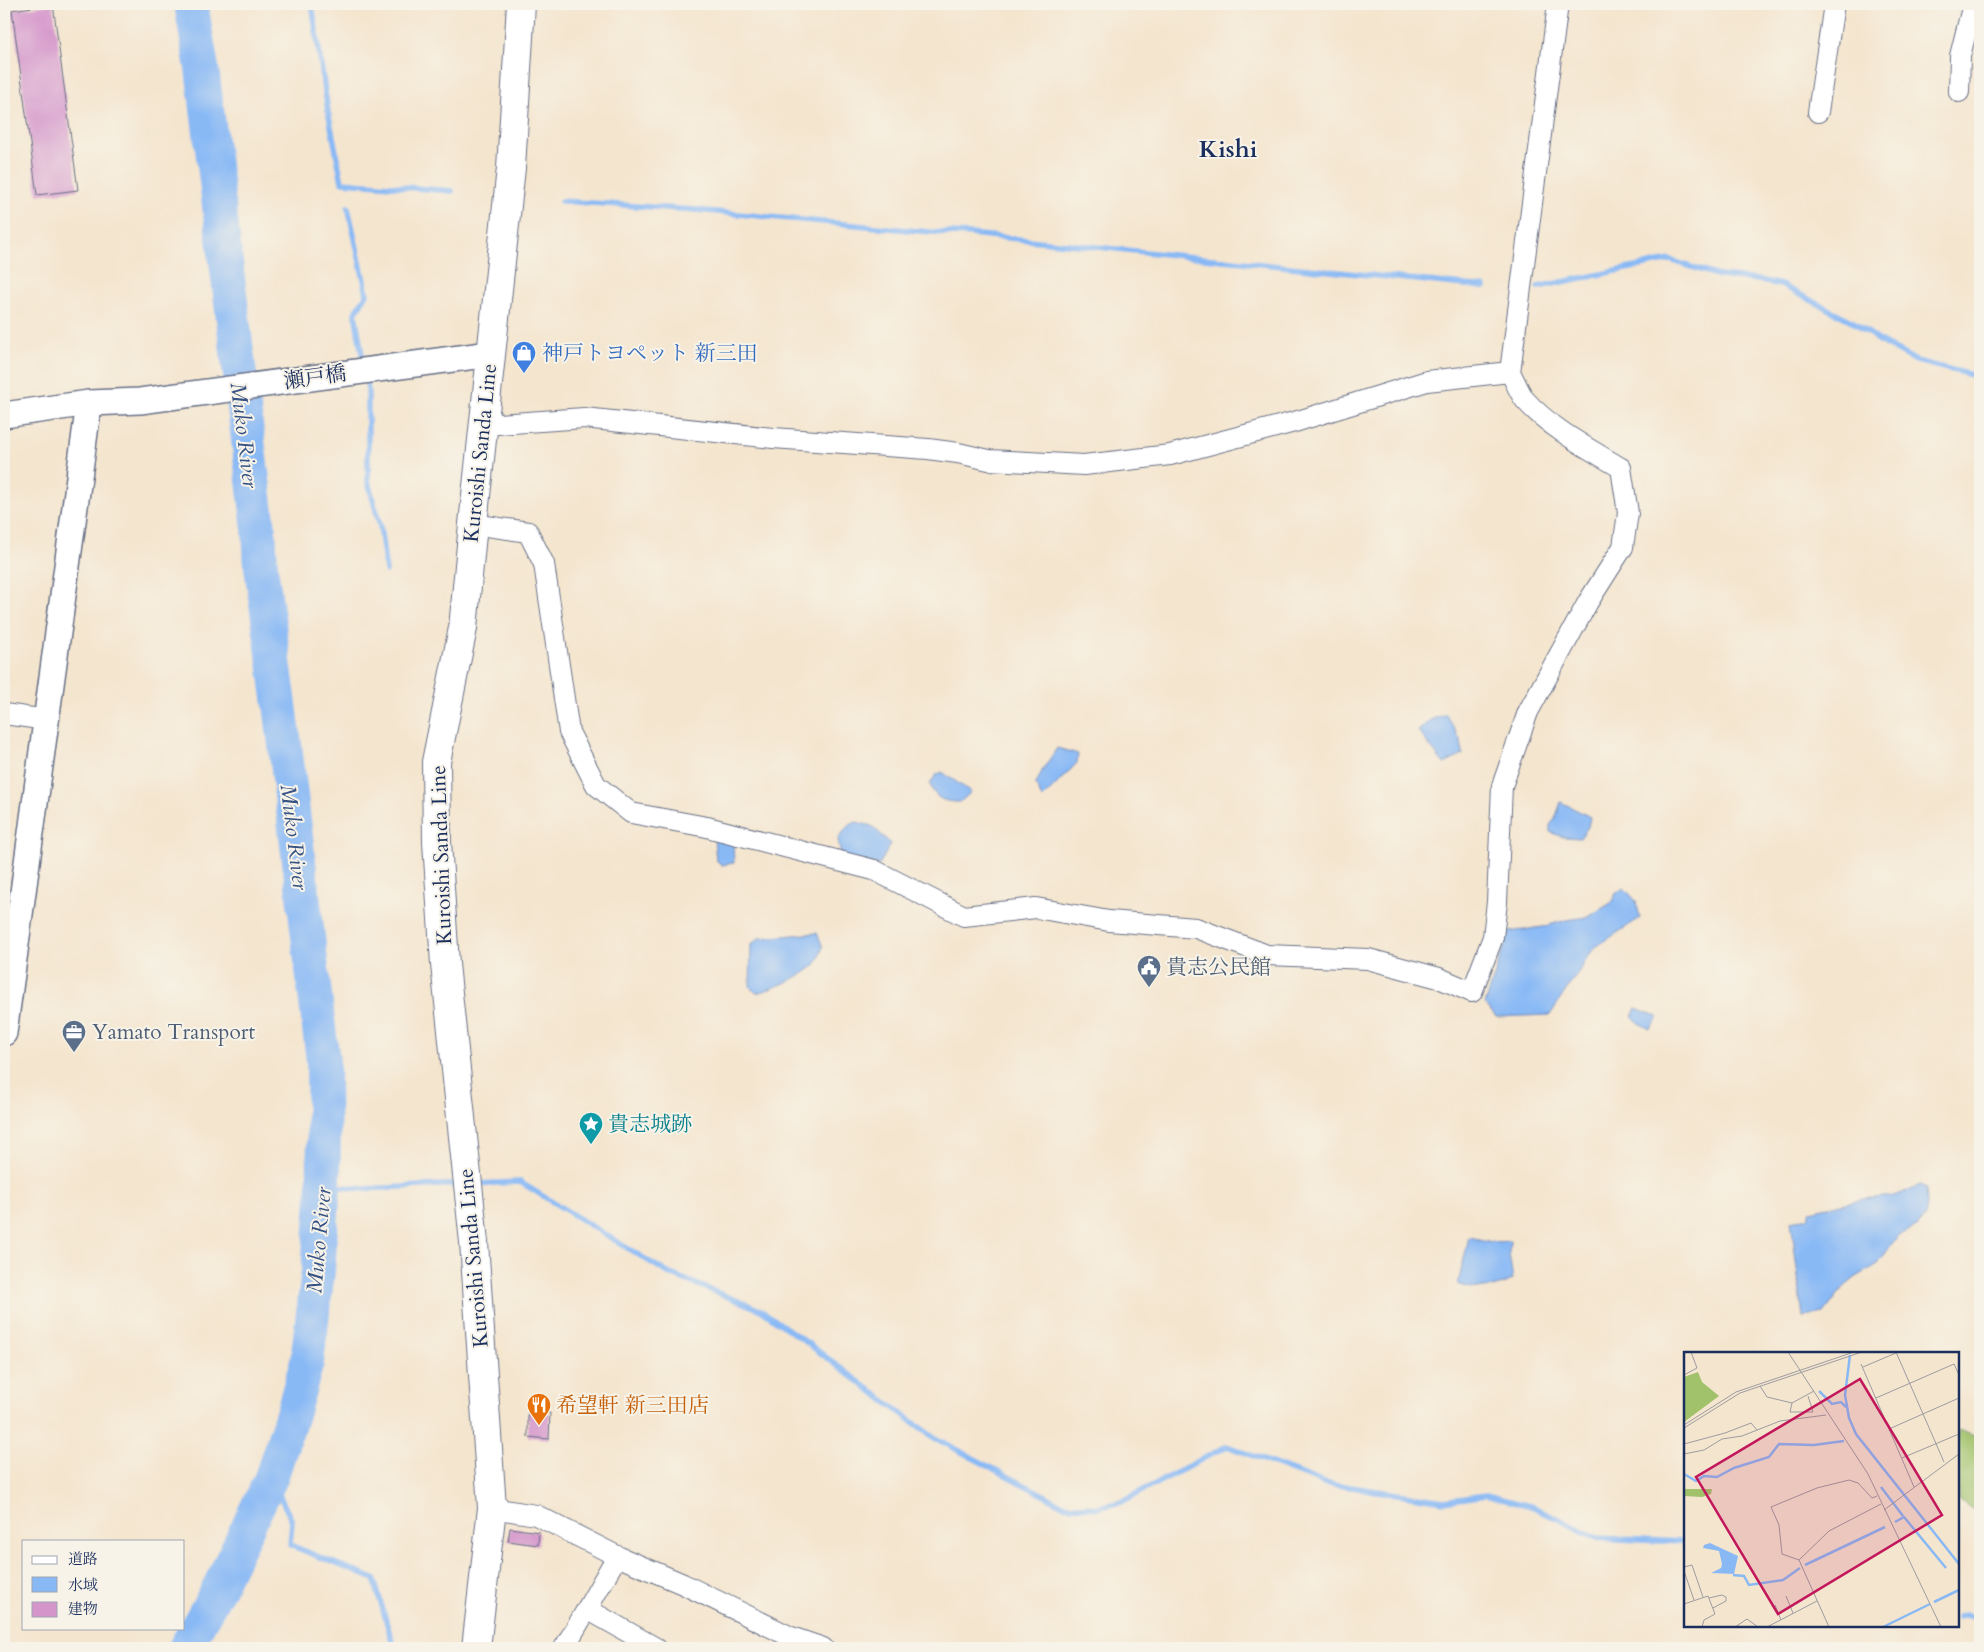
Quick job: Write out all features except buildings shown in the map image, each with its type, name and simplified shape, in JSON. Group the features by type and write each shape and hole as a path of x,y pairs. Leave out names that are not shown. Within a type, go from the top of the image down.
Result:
{"main road":[{"name":"Kuroishi Sanda Line","path":"476,1648 492,1508 468,1188 445,964 437,842 436,762 463,628 490,354 511,168 521,4"}],"street":[{"path":"473,524 528,532 544,564 569,732 596,785 631,813 706,827 874,870 964,916 1036,908 1109,921 1196,928 1267,955 1368,959 1439,978 1472,992 1493,937 1497,902 1502,786 1528,712 1588,602 1623,547 1628,513 1621,468 1560,429 1534,409 1524,398 1510,372 1558,4"},
{"path":"1818,112 1834,4"},
{"path":"1959,92 1960,56 1973,4"},
{"name":"瀬戸橋","path":"4,415 90,402 140,401 490,354"},
{"path":"484,425 584,418 773,438 928,449 989,460 1084,465 1170,455 1298,421 1427,381 1510,372"},
{"path":"4,1034 90,402"},
{"path":"4,714 46,720"},
{"path":"492,1508 536,1515 617,1556 683,1584 791,1638 823,1648"},
{"path":"564,1648 617,1556"},
{"path":"587,1609 656,1648"}],"green space":[{"path":"1959,1430 1980,1438 1980,1514 1959,1501"}],"water":[{"path":"1446,714 1461,741 1463,755 1444,764 1418,731 1430,720"},
{"path":"1057,748 1078,754 1077,763 1042,799 1036,784"},
{"path":"942,772 971,792 960,802 945,801 938,797 930,784 936,775"},
{"path":"1561,802 1590,817 1588,827 1580,838 1563,837 1550,832 1550,825 1555,819"},
{"path":"856,822 872,826 891,844 879,865 841,856 838,839 848,826"},
{"path":"714,839 733,842 734,863 722,865 716,860"},
{"path":"1624,888 1636,901 1640,918 1594,948 1550,1015 1496,1017 1485,1004 1509,932 1588,917 1611,903 1617,892"},
{"path":"817,933 823,947 813,967 789,981 763,991 756,993 750,987 751,945 759,938"},
{"path":"1636,1008 1659,1017 1650,1029 1632,1017"},
{"path":"1920,1185 1926,1188 1927,1204 1925,1217 1917,1227 1898,1235 1878,1264 1843,1288 1824,1313 1803,1317 1791,1221 1808,1218 1810,1211 1863,1199 1895,1196"},
{"path":"1469,1237 1492,1242 1510,1241 1509,1253 1513,1280 1486,1288 1472,1288 1458,1284"}],"waterway":[{"name":"Muko River","path":"185,1648 217,1591 271,1478 293,1411 307,1362 318,1271 324,1185 323,1061 281,712 261,567 259,529 202,68 191,4"},
{"path":"312,4 328,111 342,182 452,191"},
{"path":"561,201 696,210 970,234 1485,287"},
{"path":"348,207 367,294 355,313 364,366"},
{"path":"1538,287 1670,260 1719,276 1759,280 1781,285 1852,321 1881,342 1916,361 1980,377"},
{"path":"366,378 368,390 368,481 380,526 386,571"},
{"path":"475,1184 520,1182 668,1273 761,1310 933,1437 1063,1505 1096,1508 1121,1502 1227,1446 1324,1483 1444,1501 1486,1495 1534,1507 1597,1538 1684,1542"},
{"path":"324,1185 364,1189 461,1184"},
{"path":"271,1478 292,1521 290,1545 374,1579 394,1648"},
{"path":"1959,1617 1965,1615 1980,1618"}],"place":[{"name":"神戸トヨペット 新三田","path":"524,374"},
{"name":"貴志公民館","path":"1149,988"},
{"name":"Yamato Transport","path":"74,1053"},
{"name":"貴志城跡","path":"591,1145"},
{"name":"希望軒 新三田店","path":"539,1426"}],"district":[{"name":"Kishi","path":"1228,149"}]}
